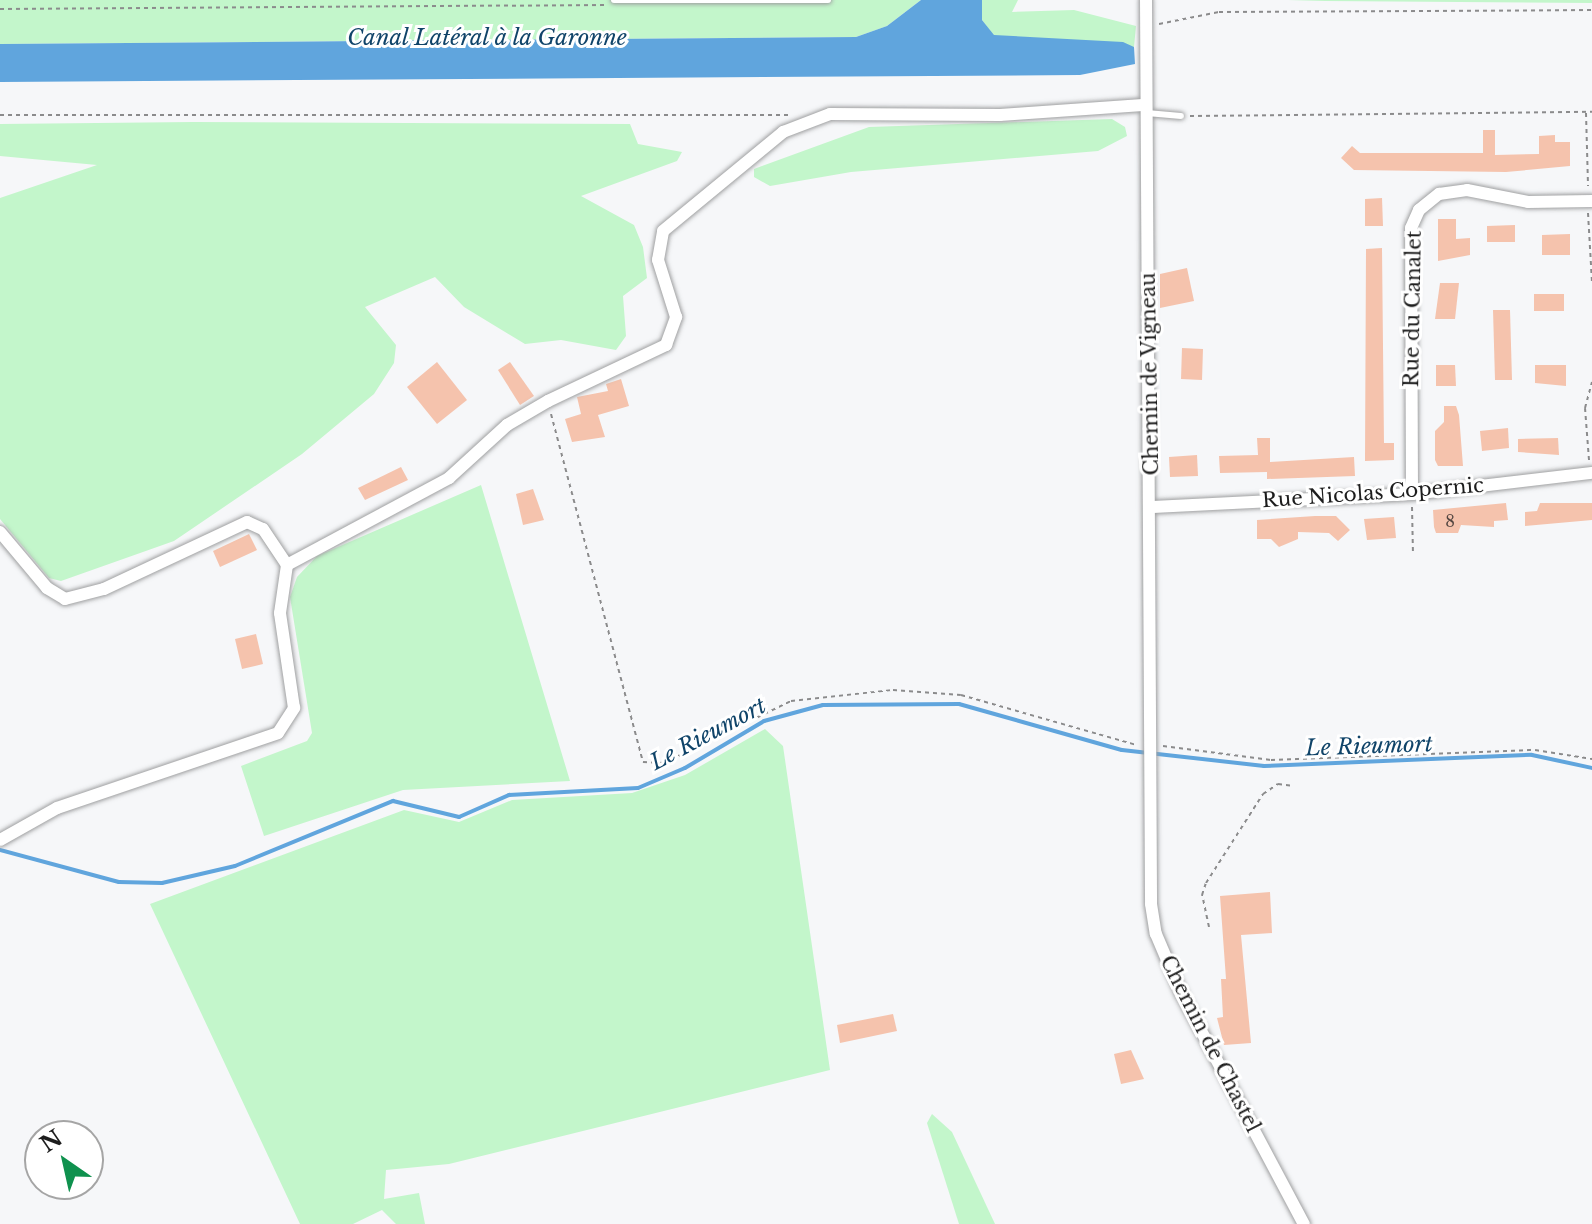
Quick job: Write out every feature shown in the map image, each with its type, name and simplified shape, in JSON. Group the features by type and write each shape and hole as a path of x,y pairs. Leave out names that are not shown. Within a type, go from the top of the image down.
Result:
{"street":[{"name":"Chemin de Vigneau","path":"1146,0 1144,108 1153,507 1150,751"},
{"path":"287,565 449,478 507,425 548,401 666,345 676,317 658,260 663,231 783,132 814,118 1144,108"},
{"name":"Rue du Canalet","path":"1412,494 1411,228 1419,210 1439,194 1467,190 1528,202 1592,201"},
{"name":"Rue Nicolas Copernic","path":"1153,507 1412,494 1591,473"},
{"path":"0,532 47,588 65,599 104,589 247,522 263,529 287,565 280,613 294,708 278,733 57,808 0,840"},
{"name":"Chemin de Chastel","path":"1150,751 1156,934 1304,1224"}],"lane":[{"path":"616,2 828,0"},
{"path":"1144,108 1181,116"}],"path":[{"path":"0,9 616,2"},
{"path":"1152,25 1219,12 1592,10"},
{"path":"0,115 756,111 814,118"},
{"path":"1181,116 1592,112"},
{"path":"1591,473 1585,408 1592,382"},
{"path":"548,401 643,762 664,763 791,701 893,690 961,695 1150,751 1271,760 1535,750 1592,759"},
{"path":"1412,494 1413,554"},
{"path":"1209,927 1202,895 1206,883 1263,794 1278,784 1294,786"}],"green space":[{"path":"0,0 921,0 887,26 856,37 0,44"},
{"path":"982,0 1018,0 1012,12 1074,10 1136,26 1134,47 994,36 982,20"},
{"path":"1288,0 1592,0 1592,3 1325,1"},
{"path":"1112,119 1125,127 1127,136 1098,151 851,172 770,186 754,177 754,169 869,127"},
{"path":"0,124 630,124 638,144 682,152 677,161 581,196 634,225 643,247 647,278 623,296 626,336 616,350 561,340 525,344 464,307 435,277 365,307 396,345 394,363 374,394 302,454 174,541 61,581 49,578 0,519 0,198 97,165 0,156"},
{"path":"481,485 570,781 403,790 264,836 241,766 307,741 312,733 290,597 297,577 317,556"},
{"path":"765,729 783,746 830,1070 449,1164 386,1170 384,1199 419,1193 425,1224 396,1224 382,1210 353,1224 300,1224 150,904 404,810 459,822 512,800 632,793 685,775"},
{"path":"932,1114 952,1132 995,1224 959,1224 927,1123"}],"water":[{"path":"921,0 982,0 982,20 994,35 1123,42 1134,47 1135,64 1080,75 0,82 0,44 856,37 887,26"}],"building":[{"path":"1483,130 1495,130 1495,155 1539,154 1539,136 1555,135 1555,142 1570,142 1570,166 1506,172 1354,170 1341,158 1352,146 1360,153 1483,153"},
{"path":"1382,198 1383,226 1365,226 1365,199"},
{"path":"1438,219 1456,219 1456,239 1470,238 1470,255 1438,261"},
{"path":"1515,225 1515,242 1487,242 1487,226"},
{"path":"1570,234 1570,255 1542,255 1542,235"},
{"path":"1382,248 1384,443 1394,443 1394,460 1365,461 1366,249"},
{"path":"1187,268 1194,301 1160,308 1160,274"},
{"path":"1440,283 1459,283 1455,319 1435,319"},
{"path":"1534,294 1564,294 1564,311 1534,311"},
{"path":"1493,310 1510,310 1512,380 1495,380"},
{"path":"1182,348 1203,349 1202,380 1181,379"},
{"path":"437,362 467,400 437,424 407,387"},
{"path":"510,362 534,396 520,405 498,370"},
{"path":"1436,365 1455,365 1456,386 1436,386"},
{"path":"1535,365 1566,365 1566,386 1535,383"},
{"path":"621,379 629,406 598,415 605,437 572,442 565,419 581,414 577,397 608,391 606,384"},
{"path":"1444,406 1456,406 1459,415 1463,466 1438,466 1435,460 1435,431 1444,422"},
{"path":"1508,428 1509,448 1482,451 1480,431"},
{"path":"1257,438 1270,438 1270,462 1354,457 1355,476 1267,479 1267,472 1220,473 1219,456 1258,455"},
{"path":"1558,438 1559,455 1518,452 1518,439"},
{"path":"1197,455 1198,476 1170,477 1169,457"},
{"path":"401,467 408,480 365,500 358,488"},
{"path":"533,489 544,520 523,525 516,494"},
{"path":"1506,503 1508,520 1494,521 1494,527 1461,525 1458,533 1436,533 1433,510"},
{"path":"1540,503 1592,503 1592,520 1525,526 1525,512 1537,511"},
{"path":"1336,516 1350,530 1338,541 1329,533 1298,532 1298,539 1279,547 1271,539 1257,539 1257,520"},
{"path":"1394,517 1396,538 1367,540 1364,519"},
{"path":"249,534 257,550 220,567 213,551"},
{"path":"256,634 263,664 242,669 235,639"},
{"path":"1270,892 1272,933 1241,935 1251,1043 1224,1045 1217,1018 1223,1017 1221,979 1226,979 1220,896"},
{"path":"893,1014 897,1031 840,1043 837,1025"},
{"path":"1131,1050 1144,1079 1121,1084 1114,1054"}],"waterway":[{"name":"Le Rieumort","path":"0,850 119,882 162,883 235,866 393,801 459,817 509,795 638,788 685,768 764,721 823,705 959,704 1122,750 1264,766 1532,755 1592,768"}],"water label":[{"name":"Canal Latéral à la Garonne","path":"487,38"}]}
